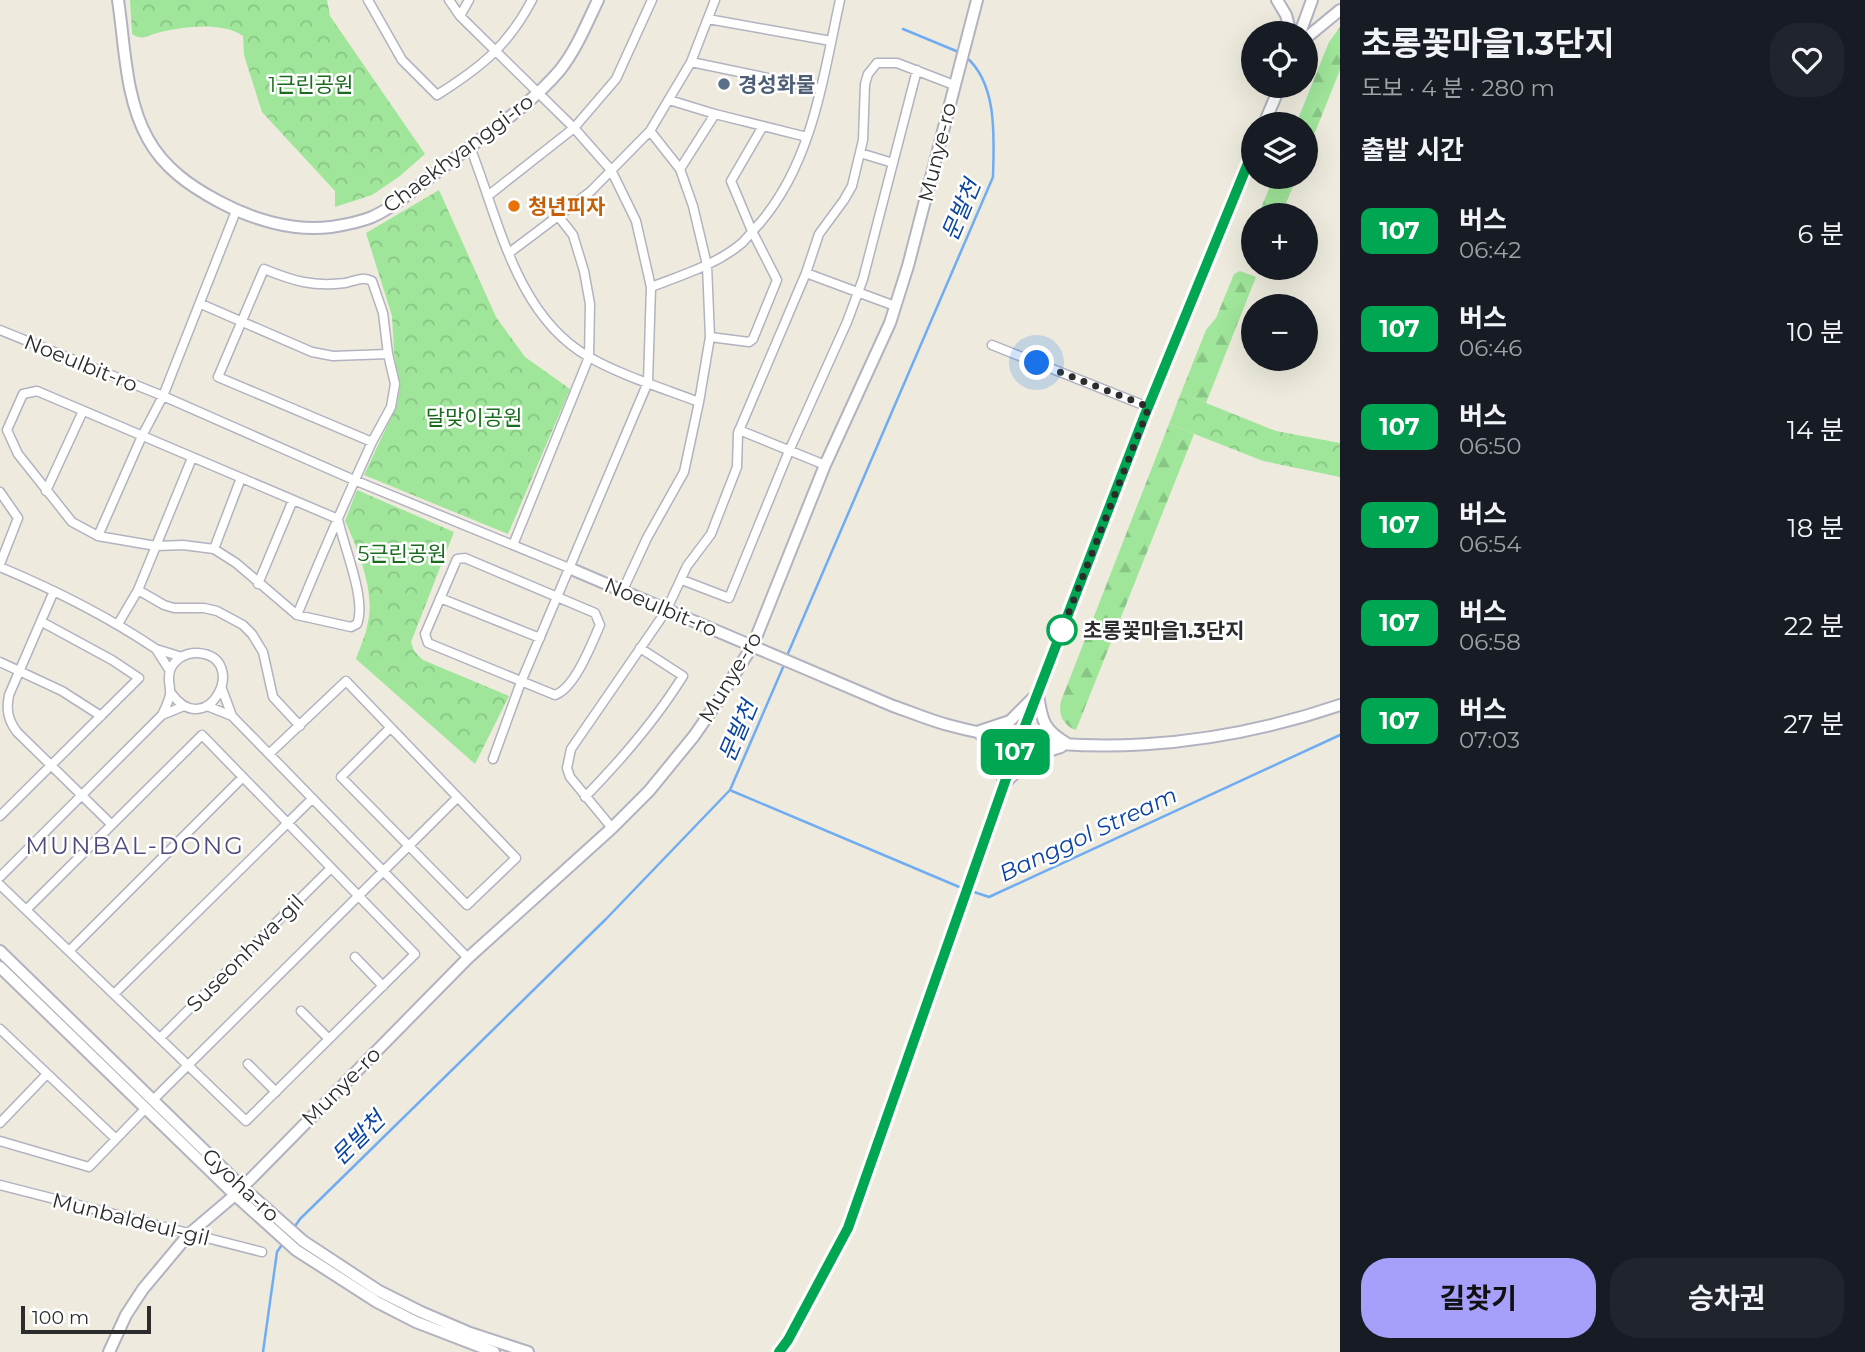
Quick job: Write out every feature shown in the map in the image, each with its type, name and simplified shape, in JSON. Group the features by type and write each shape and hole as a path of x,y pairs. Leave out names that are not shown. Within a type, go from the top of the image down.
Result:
{"street":[{"name":"Chaekhyanggi-ro","path":"118,0 130,90 137,119 161,159 195,189 236,211 269,221 308,228 331,227 370,218 390,207 470,147 537,93 561,69 598,0"},
{"path":"368,0 402,60 437,95 470,75 495,52 518,27 532,0"},
{"path":"449,0 460,16 574,128 611,170 636,221 651,287 648,382 540,638 493,760"},
{"path":"460,16 469,0"},
{"path":"489,195 574,128 616,79 652,0"},
{"path":"509,253 590,192 650,131 691,62 715,0"},
{"path":"651,287 707,265 742,243 773,208 794,171 814,120 840,0"},
{"name":"Munye-ro","path":"238,1191 468,958 612,828 649,791 694,736 753,645 825,466 890,323 908,266 977,0"},
{"path":"1277,0 1288,21"},
{"path":"1304,21 1312,0"},
{"path":"1318,28 1340,10"},
{"path":"708,19 831,41"},
{"path":"691,62 821,89"},
{"path":"612,828 570,777 567,768 571,749 666,611 687,566 711,534 735,474 739,430 806,273 822,227 849,194 863,140 863,93 868,75 877,63 890,62 954,85"},
{"path":"682,579 729,598 789,451 859,292 917,70"},
{"path":"669,100 807,137"},
{"path":"680,169 715,114"},
{"path":"710,337 749,342 753,339 777,280 752,231 732,181 763,126"},
{"path":"622,592 647,538 684,472 710,337 707,265 693,206 680,169 650,131"},
{"path":"470,147 509,253 531,301 552,329 589,357 699,402"},
{"path":"860,153 893,163"},
{"path":"779,1352 848,1228 1020,739 1149,407 1241,181"},
{"name":"Noeulbit-ro","path":"163,396 236,211"},
{"path":"513,545 589,357 590,304 584,271 573,235 559,217"},
{"path":"297,615 354,481 391,407 395,384 383,313 372,281 365,278 346,283 305,284 264,269 218,377 372,442"},
{"path":"806,273 895,306"},
{"path":"201,304 312,352 333,356 388,354"},
{"name":"Noeulbit-ro","path":"0,330 163,396 354,481 569,568 893,706 946,724 1020,739 1108,746 1214,737 1255,730 1340,705"},
{"path":"992,345 1149,407"},
{"path":"37,391 338,519 359,594 360,617 357,624 351,627 297,615 236,563 214,549 183,545 156,546 99,536 72,522 18,454 7,430 23,394 37,391"},
{"path":"99,536 142,436 163,396"},
{"path":"46,491 83,411"},
{"path":"739,430 825,466"},
{"path":"118,624 138,590 192,458"},
{"path":"214,549 241,478"},
{"path":"0,492 18,517 18,524 0,566 118,624 156,649 182,657"},
{"path":"258,584 293,500"},
{"path":"465,558 595,613 600,625 582,663 563,692 555,695 428,643 425,634 440,598 457,559 465,558"},
{"path":"138,590 164,605 217,611 243,625 263,652 269,672 270,692 300,726"},
{"path":"54,591 9,695 9,718 17,732 111,824"},
{"path":"440,598 540,638"},
{"path":"0,816 139,678 101,653 41,622"},
{"path":"584,797 636,743 683,676 640,648"},
{"path":"156,649 170,671"},
{"path":"232,716 207,706 184,706 171,693 168,684 172,665 182,657 197,653 214,659 223,674 222,689 232,716 468,958"},
{"path":"0,662 62,691 101,716"},
{"path":"269,754 346,681 516,858 467,905 341,777 390,728"},
{"path":"207,706 216,699 222,689"},
{"path":"162,715 171,693"},
{"path":"1004,784 1001,762 994,746 978,732 1010,720 1038,694"},
{"path":"1038,694 1041,716 1046,726 1052,734 1071,745"},
{"path":"0,877 162,715 184,706"},
{"path":"0,884 26,910 246,1121 415,954 202,735 26,910"},
{"path":"1004,784 1039,753 1071,745"},
{"path":"69,951 243,777"},
{"name":"Suseonhwa-gil","path":"0,1141 89,1167 457,798"},
{"path":"114,994 312,799"},
{"path":"0,800 8,807"},
{"name":"Suseonhwa-gil","path":"160,1038 331,868"},
{"name":"Gyoha-ro","path":"0,951 238,1191 300,1246 377,1303 416,1322 494,1352"},
{"path":"355,957 383,986"},
{"name":"Gyoha-ro","path":"0,967 150,1104"},
{"path":"302,1011 329,1039"},
{"path":"0,1030 116,1139"},
{"path":"248,1064 276,1092"},
{"path":"0,1123 47,1074"},
{"name":"Munbaldeul-gil","path":"0,1185 262,1252"},
{"path":"109,1352 143,1289 189,1234 238,1191"},
{"name":"Gyoha-ro","path":"300,1246 389,1297 470,1333 528,1352"}],"green space":[{"name":"1근린공원","path":"130,0 327,0 330,16 425,154 400,176 372,195 335,207 335,191 262,112 244,55 243,36 224,28 201,27 139,37 132,34"},
{"path":"1340,27 1340,70 1318,125 1318,112 1301,112 1306,98 1318,98 1318,69 1329,42"},
{"path":"1269,189 1292,189 1286,203 1263,203"},
{"name":"달맞이공원","path":"439,190 496,317 525,357 570,389 508,534 364,475 397,405 400,386 394,354 392,316 366,233"},
{"path":"1240,271 1241,280 1255,280 1249,294 1241,294 1241,315 1206,403 1181,393 1206,330 1216,318 1234,274"},
{"path":"1181,393 1276,431 1340,443 1340,477 1263,461 1169,424"},
{"path":"1169,424 1194,434 1076,730 1063,719 1061,701"},
{"name":"5근린공원","path":"357,490 454,532 411,642 414,651 423,660 509,696 475,764 356,659 366,632 370,610 364,570 345,521"}],"waterway":[{"name":"문발천","path":"903,29 961,53"},
{"name":"문발천","path":"786,658 993,177 993,129 989,97 976,68 966,57"},
{"name":"문발천","path":"293,1229 300,1219 606,919 730,790 784,665"},
{"name":"Banggol Stream","path":"971,891 989,897 1340,735"},
{"name":"Banggol Stream","path":"732,791 964,889"},
{"name":"문발천","path":"263,1352 277,1252 283,1243"}],"bus line":[{"name":"107","path":"779,1352 848,1228 1020,739 1144,417 1241,180"}],"place":[{"name":"경성화물","path":"724,84"},
{"name":"청년피자","path":"514,206"},
{"name":"초롱꽃마을1.3단지","path":"1062,630"}],"district":[{"name":"MUNBAL-DONG","path":"135,845"}],"route":[{"path":"1037,363 1149,407 1062,630"}]}
